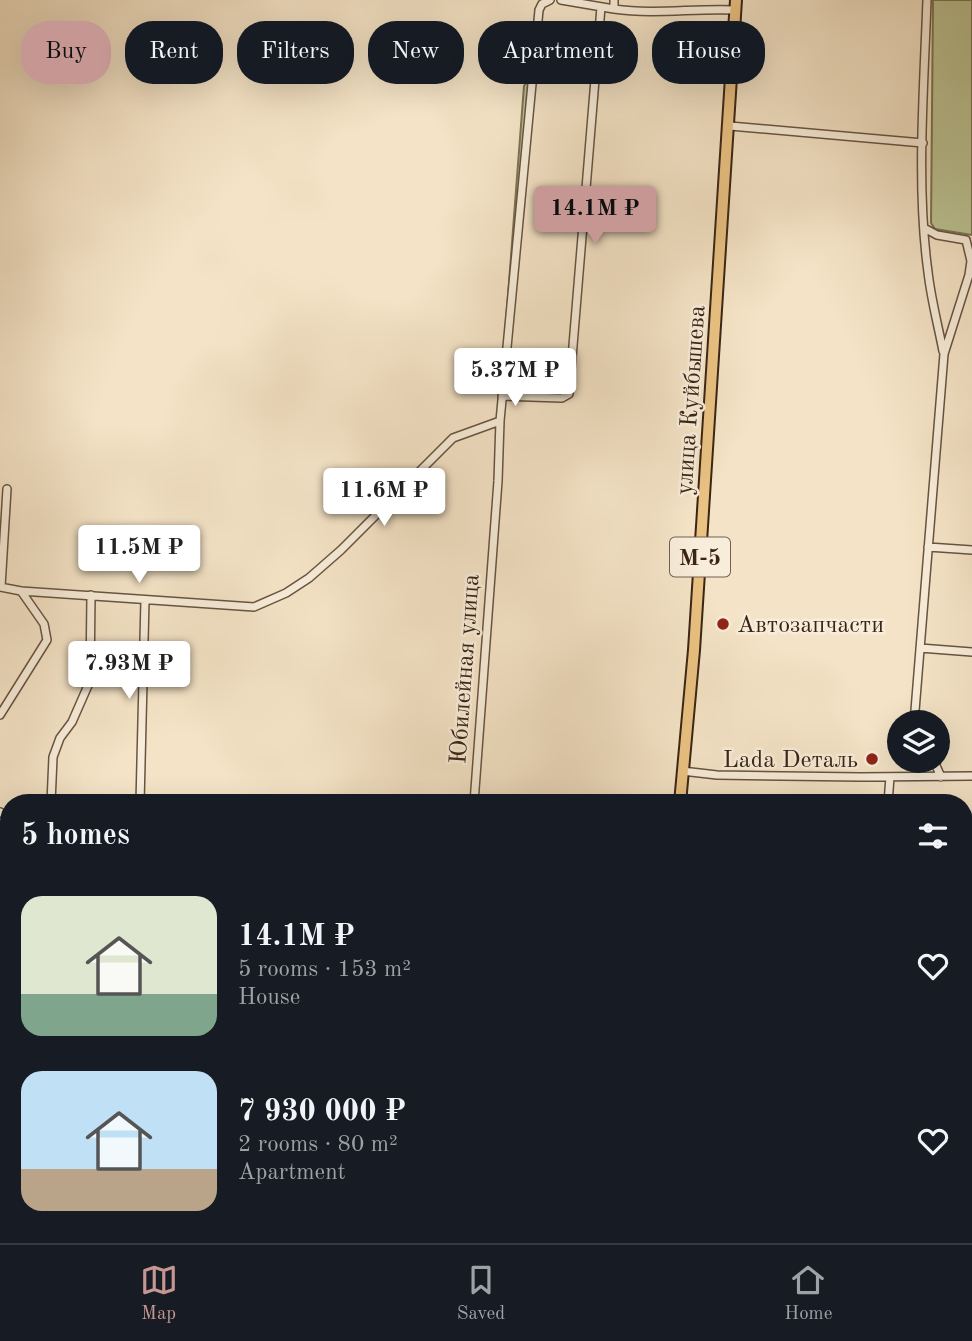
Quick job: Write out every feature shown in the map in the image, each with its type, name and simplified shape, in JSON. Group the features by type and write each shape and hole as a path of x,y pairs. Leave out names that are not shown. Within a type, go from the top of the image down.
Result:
{"highway":[{"name":"улица Куйбышева","path":"681,794 694,650 736,5"}],"street":[{"name":"Юбилейная улица","path":"475,794 498,481 499,421 539,10 547,0"},
{"path":"561,0 644,13 736,5"},
{"path":"614,0 614,9"},
{"path":"927,0 923,144 924,228 928,273 944,354"},
{"path":"502,396 552,399 569,394 601,7"},
{"path":"730,127 923,144"},
{"path":"915,710 944,354 971,261 966,240 936,236 924,228"},
{"path":"8,489 0,587 22,591 254,607 286,593 309,578 341,550 453,438 499,421"},
{"path":"929,547 972,550"},
{"path":"0,715 47,640 44,624 22,591"},
{"path":"51,794 53,757 60,737 72,722 90,681 91,595"},
{"path":"140,794 145,600"},
{"path":"920,648 972,652"},
{"path":"682,771 717,775 972,776"},
{"path":"939,773 941,777"},
{"path":"889,794 890,777"}],"green space":[{"path":"933,0 972,0 972,235 935,229 931,223"},
{"path":"530,84 500,400 524,86"}],"place":[{"name":"Автозапчасти","path":"723,624"},
{"name":"Lada Dеталь","path":"872,759"}]}
